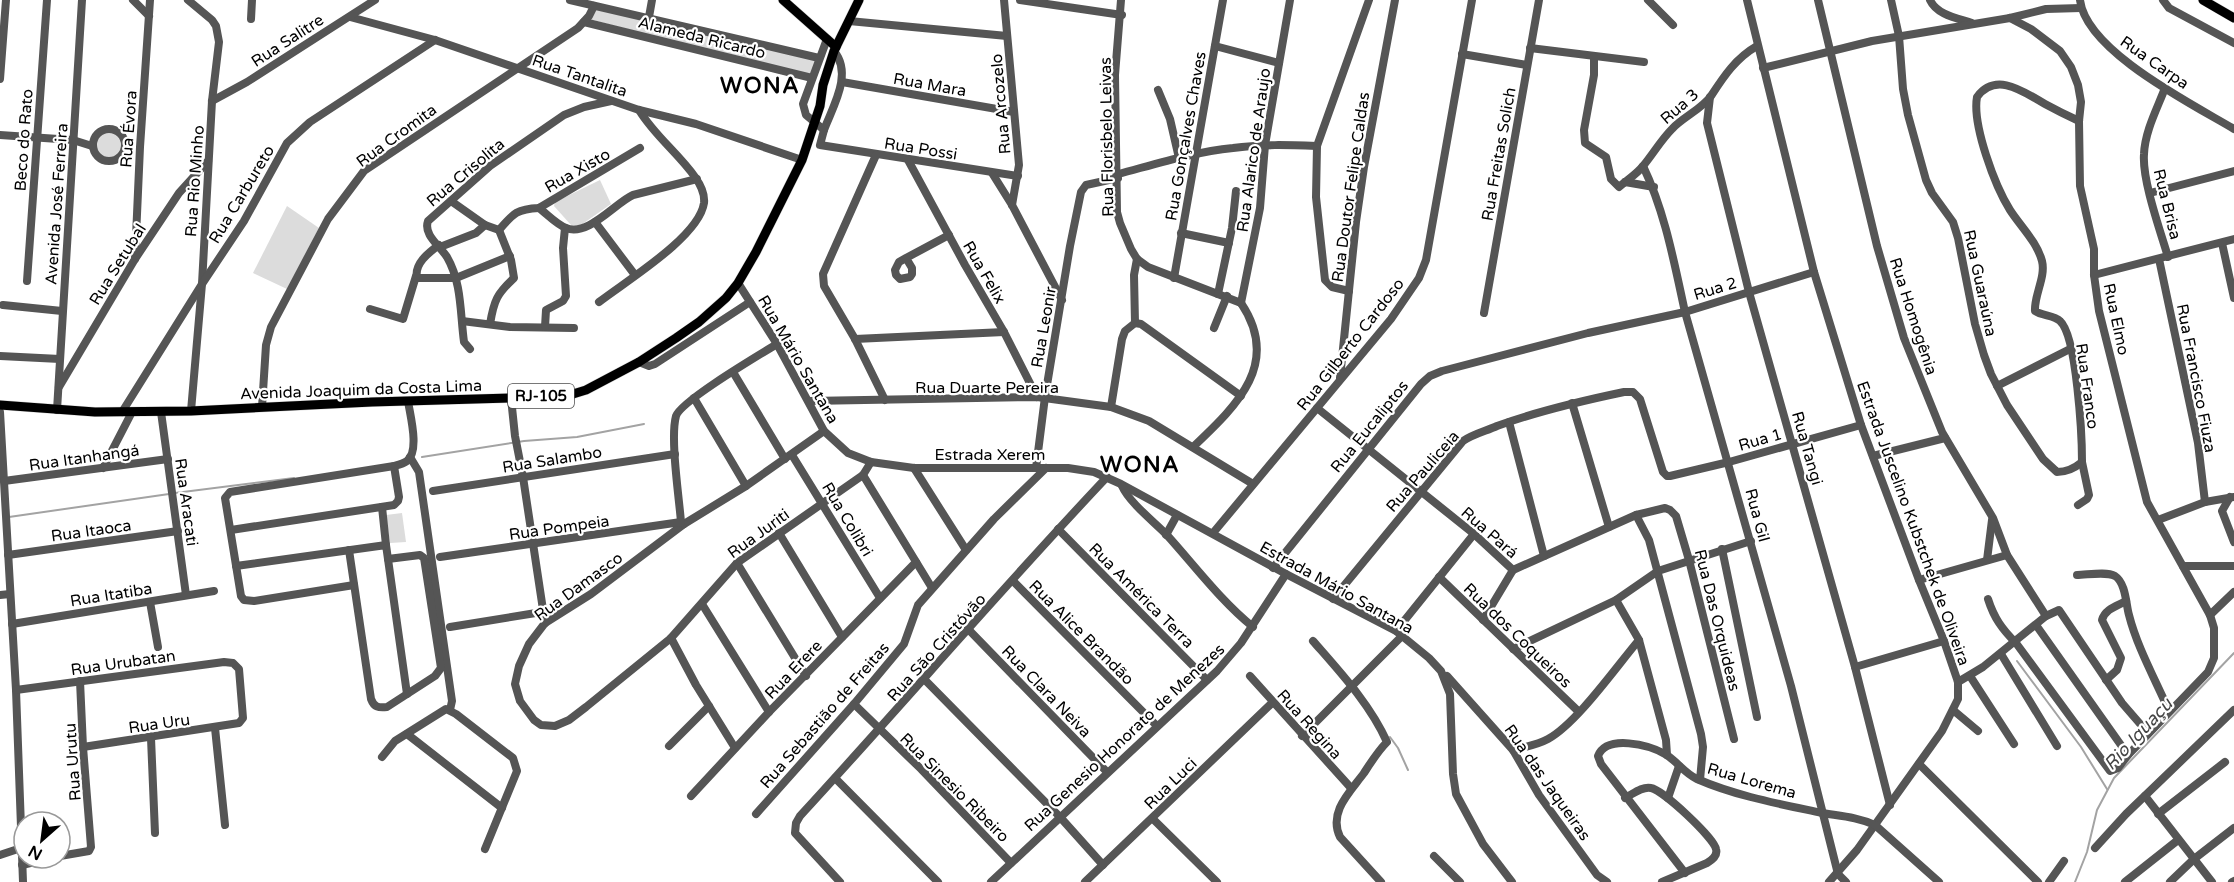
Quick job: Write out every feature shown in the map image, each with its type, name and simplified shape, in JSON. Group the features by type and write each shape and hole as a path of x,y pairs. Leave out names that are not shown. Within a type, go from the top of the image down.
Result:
{"main road":[{"path":"783,0 835,49"},
{"name":"Avenida Joaquim da Costa Lima","path":"0,405 57,410 161,412 511,398 579,392 639,362 699,322 726,298 738,283 802,160 835,49 860,0"},
{"path":"2203,0 2234,18"}],"street":[{"path":"0,79 6,0"},
{"name":"Beco do Rato","path":"27,281 47,0"},
{"name":"Avenida José Ferreira","path":"57,410 82,0"},
{"path":"133,0 149,16"},
{"name":"Rua Évora","path":"135,259 150,0"},
{"name":"Rua Rio Minho","path":"188,0 212,20 219,42 212,101 202,284 191,411"},
{"path":"251,19 252,0"},
{"name":"Rua Salitre","path":"212,101 247,82 375,0"},
{"name":"Alameda Ricardo","path":"570,0 819,58"},
{"path":"648,17 652,0"},
{"name":"Rua Arcozelo","path":"1004,0 1018,176 1012,205"},
{"path":"1020,0 1122,15"},
{"name":"Rua Florisbelo Leivas","path":"1122,0 1115,75 1117,203 1120,223 1137,259"},
{"name":"Rua Gonçalves Chaves","path":"1174,278 1223,0"},
{"name":"Rua Alarico de Araujo","path":"1241,303 1260,208 1271,100 1280,63 1290,0"},
{"path":"1349,291 1332,287 1325,280 1316,197 1317,146 1369,0"},
{"name":"Rua Doutor Felipe Caldas","path":"1340,379 1365,157 1395,0"},
{"name":"Rua Gilberto Cardoso","path":"1213,533 1406,298 1419,278 1426,260 1472,0"},
{"name":"Rua Freitas Solich","path":"1484,313 1539,0"},
{"path":"1648,0 1673,25"},
{"name":"Estrada Juscelino Kubstchek de Oliveira","path":"1746,0 1814,272 1862,425 1944,641 1959,689 1953,710 1942,731 1890,805 1838,874 1829,882"},
{"name":"Rua Homogênia","path":"1818,0 1877,246 1904,338 1945,438 1993,518 2007,555 2046,616"},
{"name":"Rua Guaraúna","path":"1891,0 1899,36 1905,98 1926,180 1956,230 1979,342 1997,386 2051,468 2057,472 2064,472 2082,462"},
{"path":"1930,0 1934,8 1974,24"},
{"path":"2163,0 2169,8 2234,43"},
{"path":"1763,68 1899,36 2081,4"},
{"name":"Rua Carpa","path":"2081,4 2093,31 2101,40 2165,88 2234,129"},
{"name":"Rua Cromita","path":"262,407 266,345 271,327 321,232 364,171 584,22 594,6"},
{"path":"2031,29 2034,12"},
{"name":"Rua Tantalita","path":"350,17 435,40 639,110 696,124 802,160"},
{"name":"Rua Elmo","path":"2010,18 2031,29 2060,51 2071,67 2078,85 2081,102 2080,186 2094,249 2094,275 2099,311 2144,492 2211,615"},
{"path":"849,21 1007,36"},
{"name":"Alameda Ricardo","path":"584,22 812,78"},
{"path":"813,129 803,111 804,98 827,39"},
{"name":"Rua Carbureto","path":"103,468 127,412 202,284 244,221 287,142 298,131 435,40"},
{"path":"1215,46 1280,63"},
{"name":"Rua 3","path":"1622,185 1643,166 1673,127 1710,97 1718,83 1744,53 1757,46"},
{"path":"1530,48 1644,62"},
{"path":"822,137 842,82 841,62 835,49"},
{"path":"1462,54 1527,65"},
{"path":"1594,57 1592,91 1584,129 1585,143 1606,157 1611,179 1622,185 1654,187"},
{"name":"Rua Mara","path":"842,82 1014,112"},
{"name":"Rua Franco","path":"2078,505 2089,495 2082,462 2080,406 2070,349 2063,324 2058,319 2035,311 2043,264 2031,238 2000,193 1979,131 1975,114 1977,97 1987,87 2007,85 2021,89 2046,105 2079,121"},
{"name":"Rua Brisa","path":"2163,258 2144,171 2144,154 2146,138 2165,88"},
{"path":"1158,90 1170,119 1179,158"},
{"name":"Rua Tangi","path":"1710,97 1707,123 1749,292 1855,667 1890,805"},
{"name":"Rua Crisolita","path":"470,349 464,342 456,278 448,258 428,233 427,225 430,219 489,166 564,116 584,107 613,101"},
{"path":"599,302 693,227 704,203 704,195 697,179 639,110"},
{"path":"0,135 73,140 92,146 100,158 110,161 119,157 124,149 124,138 112,129 102,130 98,132 92,146"},
{"name":"Rua Possi","path":"813,129 822,137 876,155 1018,176"},
{"path":"1118,176 1197,153 1265,145 1317,146"},
{"path":"124,149 140,147"},
{"name":"Rua Xisto","path":"499,230 516,212 539,207 640,148"},
{"path":"876,155 823,274 824,286 855,339 885,400"},
{"name":"Rua Felix","path":"908,160 1041,397"},
{"name":"Rua Setubal","path":"58,388 135,259 179,193 208,161"},
{"name":"Rua Gil","path":"1643,166 1654,187 1672,250 1685,312 1791,686 1838,874"},
{"path":"2150,193 2234,171"},
{"path":"992,173 1012,205 1062,300"},
{"name":"Rua Leonir","path":"1036,468 1041,397 1062,300 1081,192 1086,185 1118,176"},
{"path":"539,207 565,228 574,229 595,222 625,198 697,179"},
{"path":"1218,294 1229,243 1236,190"},
{"path":"451,201 484,225 499,230 510,256 514,278 501,290 494,302 490,324"},
{"path":"595,222 635,275"},
{"path":"370,309 403,319 424,257 439,246 476,233 484,225"},
{"path":"545,327 546,310 563,301 566,296 563,248 565,228"},
{"path":"1181,233 1229,243"},
{"path":"906,258 949,235"},
{"path":"2094,275 2234,239"},
{"path":"2222,243 2234,298"},
{"path":"416,276 419,279 456,278 510,256"},
{"name":"Rua Francisco Fiuza","path":"2163,258 2184,388 2198,443 2205,502"},
{"path":"1135,323 1134,275 1137,259 1148,267 1241,303 1252,319 1258,350 1251,379 1241,396 1193,447"},
{"name":"Rua 2","path":"1624,325 1685,312 1814,272"},
{"name":"Rua Mário Santana","path":"738,283 777,344 824,431 848,453 871,462"},
{"path":"1214,328 1227,296"},
{"path":"639,362 649,366 655,364 750,302"},
{"path":"3,305 62,310"},
{"path":"462,321 510,327 574,328"},
{"path":"1111,407 1122,339 1125,330 1135,323 1141,324 1241,396"},
{"name":"Rua Eucaliptos","path":"1273,568 1421,384 1430,376 1562,339 1624,325"},
{"path":"855,339 1004,332"},
{"path":"683,523 675,454 676,415 681,407 777,344"},
{"path":"1997,386 2070,349"},
{"path":"0,356 60,359"},
{"name":"Rua Colibri","path":"734,372 789,457 823,503 880,598"},
{"name":"Rua Pauliceia","path":"1333,599 1463,441 1470,436 1572,403 1633,392 1640,399 1665,474"},
{"name":"Rua Duarte Pereira","path":"809,401 1041,397 1111,407 1149,421 1253,484"},
{"path":"511,398 545,623"},
{"path":"694,398 746,486"},
{"path":"354,585 246,602 241,596 225,498 230,492 394,466 406,462 414,448 408,401"},
{"path":"1572,403 1609,527"},
{"name":"Rua Pará","path":"1317,408 1474,534 1513,570 1636,514 1665,508 1670,510"},
{"path":"0,412 4,481 3,528 8,555 20,810"},
{"name":"Rua Aracati","path":"161,412 186,596"},
{"path":"1509,422 1544,556"},
{"name":"Rua 1","path":"1665,474 1671,476 1729,462 1862,425"},
{"name":"Rua Damasco","path":"670,638 569,720 555,726 548,726 534,720 520,701 515,684 519,666 529,644 545,623 591,594 683,523 746,486 824,431"},
{"path":"1873,456 1945,438"},
{"name":"Rua Salambo","path":"433,491 675,454"},
{"path":"410,457 419,472 452,701 450,710"},
{"name":"Rua Itanhangá","path":"4,481 168,459"},
{"name":"Estrada Xerem","path":"871,462 914,468 1082,470 1107,477"},
{"name":"Rua Juriti","path":"670,638 737,563 863,475 871,462"},
{"path":"231,530 394,505 399,499 394,466"},
{"path":"914,468 966,550"},
{"name":"Rua Sebastião de Freitas","path":"756,814 904,644 918,605 932,588 994,519 1046,468"},
{"path":"863,475 932,588"},
{"name":"Estrada Mário Santana","path":"1107,477 1213,533 1273,568 1399,633 1441,671 1450,694 1456,794 1483,844 1512,882"},
{"name":"Rua São Cristóvão","path":"840,882 795,833 796,823 1107,477"},
{"path":"1121,484 1127,495 1224,601 1253,627"},
{"path":"2158,520 2205,502 2232,497"},
{"path":"2232,497 2222,511 2234,542"},
{"path":"382,507 406,694"},
{"name":"Rua Das Orquideas","path":"1670,510 1676,516 1689,560 1734,739"},
{"path":"1636,514 1649,540 1658,571 1703,747 1700,780"},
{"path":"1166,535 1177,516"},
{"path":"1987,560 1993,518"},
{"name":"Rua Pompeia","path":"440,557 683,523"},
{"name":"Rua América Terra","path":"1058,529 1208,680"},
{"name":"Rua Itaoca","path":"8,555 178,531"},
{"path":"779,533 842,637"},
{"path":"1302,735 1399,633 1474,534"},
{"path":"1513,649 1616,600 1658,571 1751,541"},
{"path":"236,566 386,545"},
{"path":"1722,549 1757,717"},
{"path":"349,550 373,704 380,708 387,707 440,672 440,659 424,558 420,555 388,559"},
{"path":"1919,580 2007,555"},
{"name":"Rua Erere","path":"691,796 769,712 916,562"},
{"path":"737,563 806,676"},
{"path":"2183,566 2234,566"},
{"path":"1483,620 1513,570"},
{"name":"Rua Genesio Honorato de Menezes","path":"991,882 1208,680 1230,657 1253,627 1286,574"},
{"path":"2077,575 2115,576 2122,588 2134,632 2169,711"},
{"name":"Rua dos Coqueiros","path":"1439,578 1578,711"},
{"name":"Rua Alice Brandão","path":"1013,581 1157,726"},
{"name":"Rua Itatiba","path":"12,624 214,591"},
{"path":"1988,599 1996,620 2016,643 2108,770 2112,771 2118,768 2148,733 2200,681 2212,665 2216,640 2211,615 2234,592"},
{"path":"0,595 10,594"},
{"path":"1616,600 1638,640 1666,740 1667,755"},
{"path":"2106,680 2117,670 2121,658 2102,620 2103,616 2126,601"},
{"path":"150,602 158,648"},
{"path":"702,604 769,712"},
{"path":"1958,682 2001,654 2046,616 2058,610 2061,611 2122,703 2148,733"},
{"path":"450,627 542,612"},
{"path":"2036,625 2128,755"},
{"name":"Rua Clara Neiva","path":"968,629 1107,772"},
{"path":"670,638 735,748"},
{"path":"1313,640 1351,685 1380,727 1387,742 1351,788 1336,816 1336,829 1346,846 1381,882"},
{"path":"1513,750 1550,738 1560,731 1638,640"},
{"path":"1855,667 1944,641"},
{"path":"2001,654 2057,746"},
{"name":"Rua Urubatan","path":"16,690 202,664 233,663 239,669 242,684 243,718 239,723"},
{"name":"Rua das Jaqueiras","path":"1441,671 1513,750 1552,815 1597,875 1607,882"},
{"name":"Rua Regina","path":"1250,676 1351,788"},
{"path":"1970,676 2014,744"},
{"path":"925,680 1060,817 1103,865"},
{"name":"Rua Urutu","path":"72,854 89,851 91,841 80,681"},
{"name":"Rua Luci","path":"1085,882 1273,702"},
{"name":"Rua Sinesio Ribeiro","path":"854,704 921,769 1011,863"},
{"path":"669,746 709,705"},
{"path":"382,757 395,741 441,710 450,710 515,762 517,771 485,849"},
{"path":"1953,710 1978,731"},
{"path":"2095,848 2121,819 2234,710"},
{"name":"Rua Uru","path":"83,747 239,723"},
{"path":"215,728 225,825"},
{"path":"407,734 502,808"},
{"path":"151,738 155,833"},
{"name":"Rua Lorema","path":"1625,798 1601,764 1598,756 1604,748 1625,743 1649,747 1667,755 1700,780 1735,792 1823,813 1860,819 1875,825"},
{"path":"2158,814 2225,762"},
{"path":"1919,764 2038,882"},
{"path":"1668,798 1679,766"},
{"path":"835,778 938,882"},
{"path":"1662,882 1685,873 1713,859 1717,852 1713,841 1668,798 1650,787 1645,788 1625,798 1685,873"},
{"path":"2145,796 2212,882"},
{"path":"1153,819 1217,882"},
{"path":"1875,825 1939,882"},
{"path":"2169,882 2234,828"},
{"path":"2125,882 2178,840"},
{"path":"1434,856 1460,882"},
{"path":"2049,882 2064,861"},
{"path":"1838,874 1846,882"}],"shaded area":[{"path":"593,8 817,60 811,76 589,19"},
{"path":"109,131 119,135 123,145 119,155 109,159 99,155 95,145 99,135"},
{"path":"600,180 611,204 581,225 571,225 554,206 555,202"},
{"path":"287,206 319,228 287,289 253,273"},
{"path":"402,513 406,542 390,543 386,515"}],"waterway":[{"path":"422,457 524,441 577,437 644,424"},
{"path":"175,493 294,478"},
{"path":"9,517 169,494"},
{"name":"Rio Iguaçu","path":"2075,882 2087,852 2097,810 2114,778 2234,653"},
{"path":"2017,661 2081,747 2107,789"},
{"path":"1390,737 1408,770"}],"district":[{"name":"WONA","path":"760,85"},
{"name":"WONA","path":"1140,464"}]}
